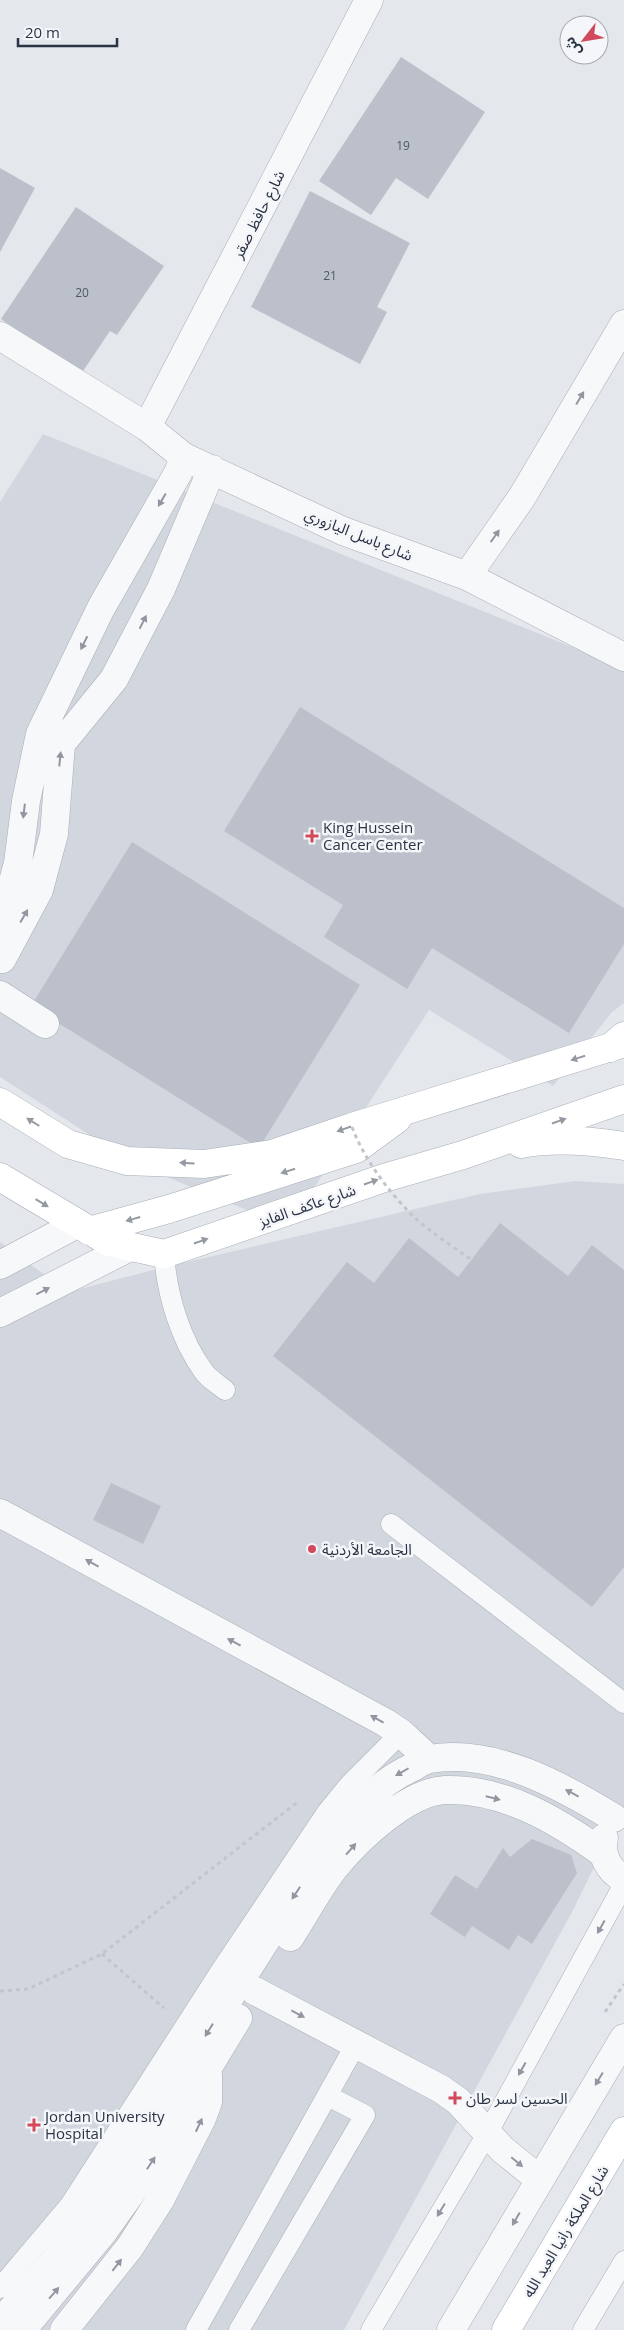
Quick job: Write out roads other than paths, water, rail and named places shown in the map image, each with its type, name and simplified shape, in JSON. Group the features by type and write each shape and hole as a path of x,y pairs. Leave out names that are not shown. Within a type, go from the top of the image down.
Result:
{"main road":[{"path":"0,1102 68,1144 127,1161 204,1164 272,1154 619,1042"},
{"name":"شارع عاكف الفايز","path":"164,1254 384,1178 463,1155 624,1099"},
{"path":"83,1228 169,1209 356,1149 408,1110"},
{"path":"463,1155 532,1142 601,1142 624,1146"},
{"path":"0,1177 109,1242 164,1254"},
{"name":"شارع الملكة رانيا العبد الله","path":"506,2330 624,2131"}],"street":[{"name":"شارع حافظ صقر","path":"147,427 369,0"},
{"path":"467,576 522,497 624,324"},
{"name":"شارع باسل اليازوري","path":"0,336 147,427 184,457 344,531 467,576 624,657"},
{"path":"0,930 18,863 26,801 40,734 101,608 178,473 184,457"},
{"path":"1,959 39,890 54,834 62,744 114,679 161,589 212,469"},
{"path":"0,995 45,1024"},
{"path":"0,1265 83,1228"},
{"path":"0,1313 130,1247"},
{"path":"0,1514 401,1732 429,1759"},
{"path":"0,2322 54,2261 118,2173 310,1870 344,1821 371,1795 400,1772 429,1759 472,1758 547,1780 619,1815 607,1829 604,1854 616,1874 624,1879"},
{"path":"22,2330 104,2231 166,2140 255,1991 335,1868 357,1842 382,1820 414,1799 444,1790 478,1794 512,1802 545,1816 570,1830 604,1854"},
{"path":"255,1991 441,2089 458,2101 474,2116 487,2134 539,2179"},
{"path":"451,2330 624,2038"},
{"path":"64,2330 130,2247 169,2184 187,2151 208,2102 210,2085 208,2069"}],"lane":[{"path":"164,1254 165,1267 182,1334 205,1374 225,1390"},
{"path":"391,1524 624,1703"},
{"path":"0,2288 70,2205 185,2026 327,1812 350,1784 401,1732"},
{"path":"371,2330 487,2134 624,1884"},
{"path":"196,2330 356,2044"},
{"path":"239,2330 365,2115 328,2096"},
{"path":"582,2330 624,2261"}],"place":[{"name":"King Hussein Cancer Center","path":"312,836"},
{"name":"الجامعة الأردنية","path":"312,1549"},
{"name":"الحسين لسر طان","path":"455,2098"},
{"name":"Jordan University Hospital","path":"34,2125"}]}
